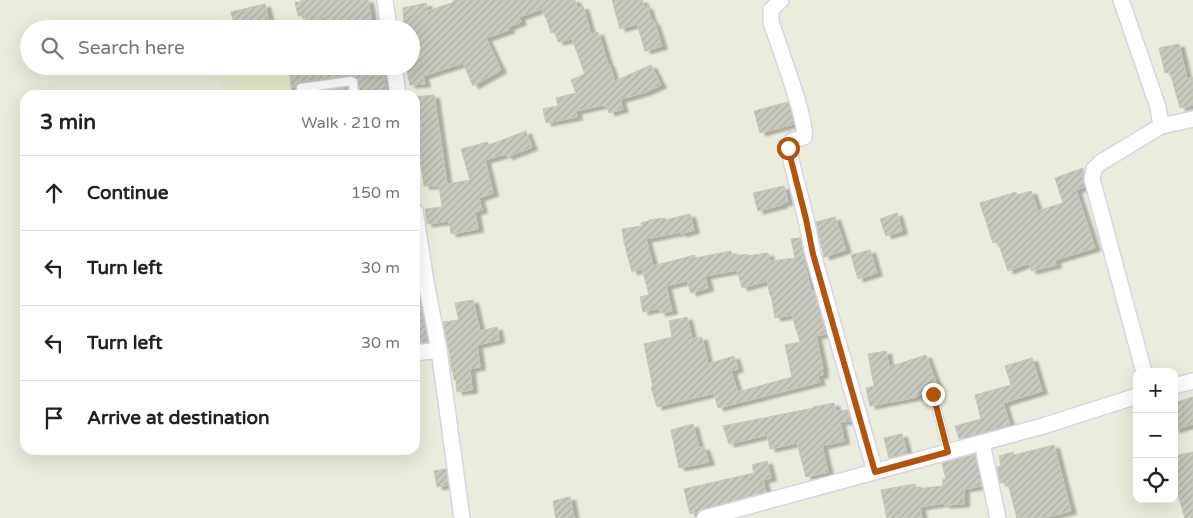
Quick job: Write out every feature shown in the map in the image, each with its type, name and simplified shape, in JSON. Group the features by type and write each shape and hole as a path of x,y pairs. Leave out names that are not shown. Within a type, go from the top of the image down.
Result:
{"street":[{"path":"385,0 388,20"},
{"path":"782,0 771,10 770,22 801,113 805,133 804,137 792,141 788,148 813,254 875,472"},
{"path":"1121,0 1158,107 1161,126"},
{"path":"395,75 397,90"},
{"path":"1143,368 1092,179 1094,169 1100,163 1161,126 1193,119"},
{"path":"421,283 440,350 462,518"},
{"path":"420,352 440,350"},
{"path":"1178,385 1193,381"},
{"path":"705,518 1043,426 1133,397"},
{"path":"982,443 998,518"}],"lane":[{"path":"301,88 352,81 354,90"},
{"path":"933,394 948,452"}],"shaded area":[{"path":"220,75 386,75 388,90 222,90"}],"building":[{"path":"301,0 368,0 371,20 326,20 326,17 305,20 304,15 298,16 295,2 301,2"},
{"path":"453,0 575,0 577,8 583,6 591,34 598,32 615,81 651,65 661,85 646,92 621,99 623,109 609,113 607,106 603,105 576,111 577,117 546,123 543,109 558,106 556,98 576,93 571,80 585,74 572,39 558,42 555,32 551,33 542,9 519,17 521,22 508,27 509,30 486,38 501,70 473,86 463,63 423,76 425,84 410,85 408,75 420,75 420,20 404,20 403,8 426,3 428,11 454,2"},
{"path":"612,0 642,0 644,7 647,6 652,22 654,21 662,46 645,51 637,24 620,29"},
{"path":"265,4 269,20 233,20 231,12"},
{"path":"1179,44 1187,79 1193,77 1193,105 1180,108 1170,72 1165,73 1159,48"},
{"path":"290,75 350,75 300,82 295,88 296,90 291,90"},
{"path":"350,75 384,75 386,90 359,90 356,77"},
{"path":"348,87 348,90 328,90"},
{"path":"434,95 447,184 470,180 461,149 487,142 489,145 526,131 532,147 507,157 506,154 485,160 493,193 479,198 482,210 475,212 478,229 451,234 449,221 427,224 425,209 442,207 439,186 424,186 420,161 420,97"},
{"path":"788,102 794,124 760,133 754,111"},
{"path":"1083,168 1084,187 1076,190 1095,248 1055,260 1056,265 1031,271 1029,263 1008,271 998,242 993,243 980,203 1016,192 1017,195 1031,191 1038,211 1063,203 1055,178"},
{"path":"784,186 788,202 758,211 753,193"},
{"path":"897,213 902,231 886,236 880,219"},
{"path":"690,214 694,230 681,234 681,232 646,239 653,266 695,255 695,258 731,251 732,257 768,253 770,261 795,258 791,239 800,238 811,291 814,291 826,334 816,336 823,369 823,375 818,376 820,382 718,408 714,393 657,407 651,387 653,387 644,344 672,337 669,321 687,317 692,339 702,337 708,364 734,356 738,369 731,371 738,392 792,377 785,345 800,342 792,315 775,318 767,281 742,288 737,270 705,276 708,288 691,293 687,281 666,286 672,311 660,313 659,308 643,312 640,297 649,295 642,269 632,272 622,229 642,226 641,223 649,220 665,218 665,220"},
{"path":"835,217 846,250 824,257 816,222"},
{"path":"870,250 877,273 858,279 851,255"},
{"path":"473,300 480,331 497,327 499,340 477,345 480,367 470,369 472,390 457,392 443,322 459,320 455,303"},
{"path":"420,301 428,342 420,343"},
{"path":"886,351 889,367 926,355 938,388 931,389 912,398 870,406 866,388 874,386 868,354"},
{"path":"1032,358 1042,391 1003,403 1010,425 959,439 955,426 981,419 975,395 1011,385 1005,366"},
{"path":"1193,397 1193,424 1178,429 1178,413 1178,402"},
{"path":"834,403 836,411 848,410 851,421 840,422 844,441 822,446 828,472 806,477 797,443 770,449 767,435 729,444 723,426 814,408"},
{"path":"693,424 699,448 704,447 709,462 679,468 671,430"},
{"path":"902,434 907,453 889,458 884,438"},
{"path":"1054,445 1071,511 1043,518 1017,518 1008,484 1006,482 1000,483 997,467 1001,466 999,456 1013,452 1014,455"},
{"path":"1193,452 1193,518 1185,518 1178,494 1178,455"},
{"path":"975,454 982,486 964,489 964,504 944,505 944,503 920,507 922,518 887,518 881,490 915,484 916,489 943,486 943,479 946,479 942,463"},
{"path":"767,461 771,478 763,480 766,492 690,514 684,489 754,473 752,465"},
{"path":"446,469 448,485 437,487 434,471"},
{"path":"570,497 574,518 556,518 553,501"}],"route":[{"path":"788,148 813,254 875,472 948,452 933,394"}]}
